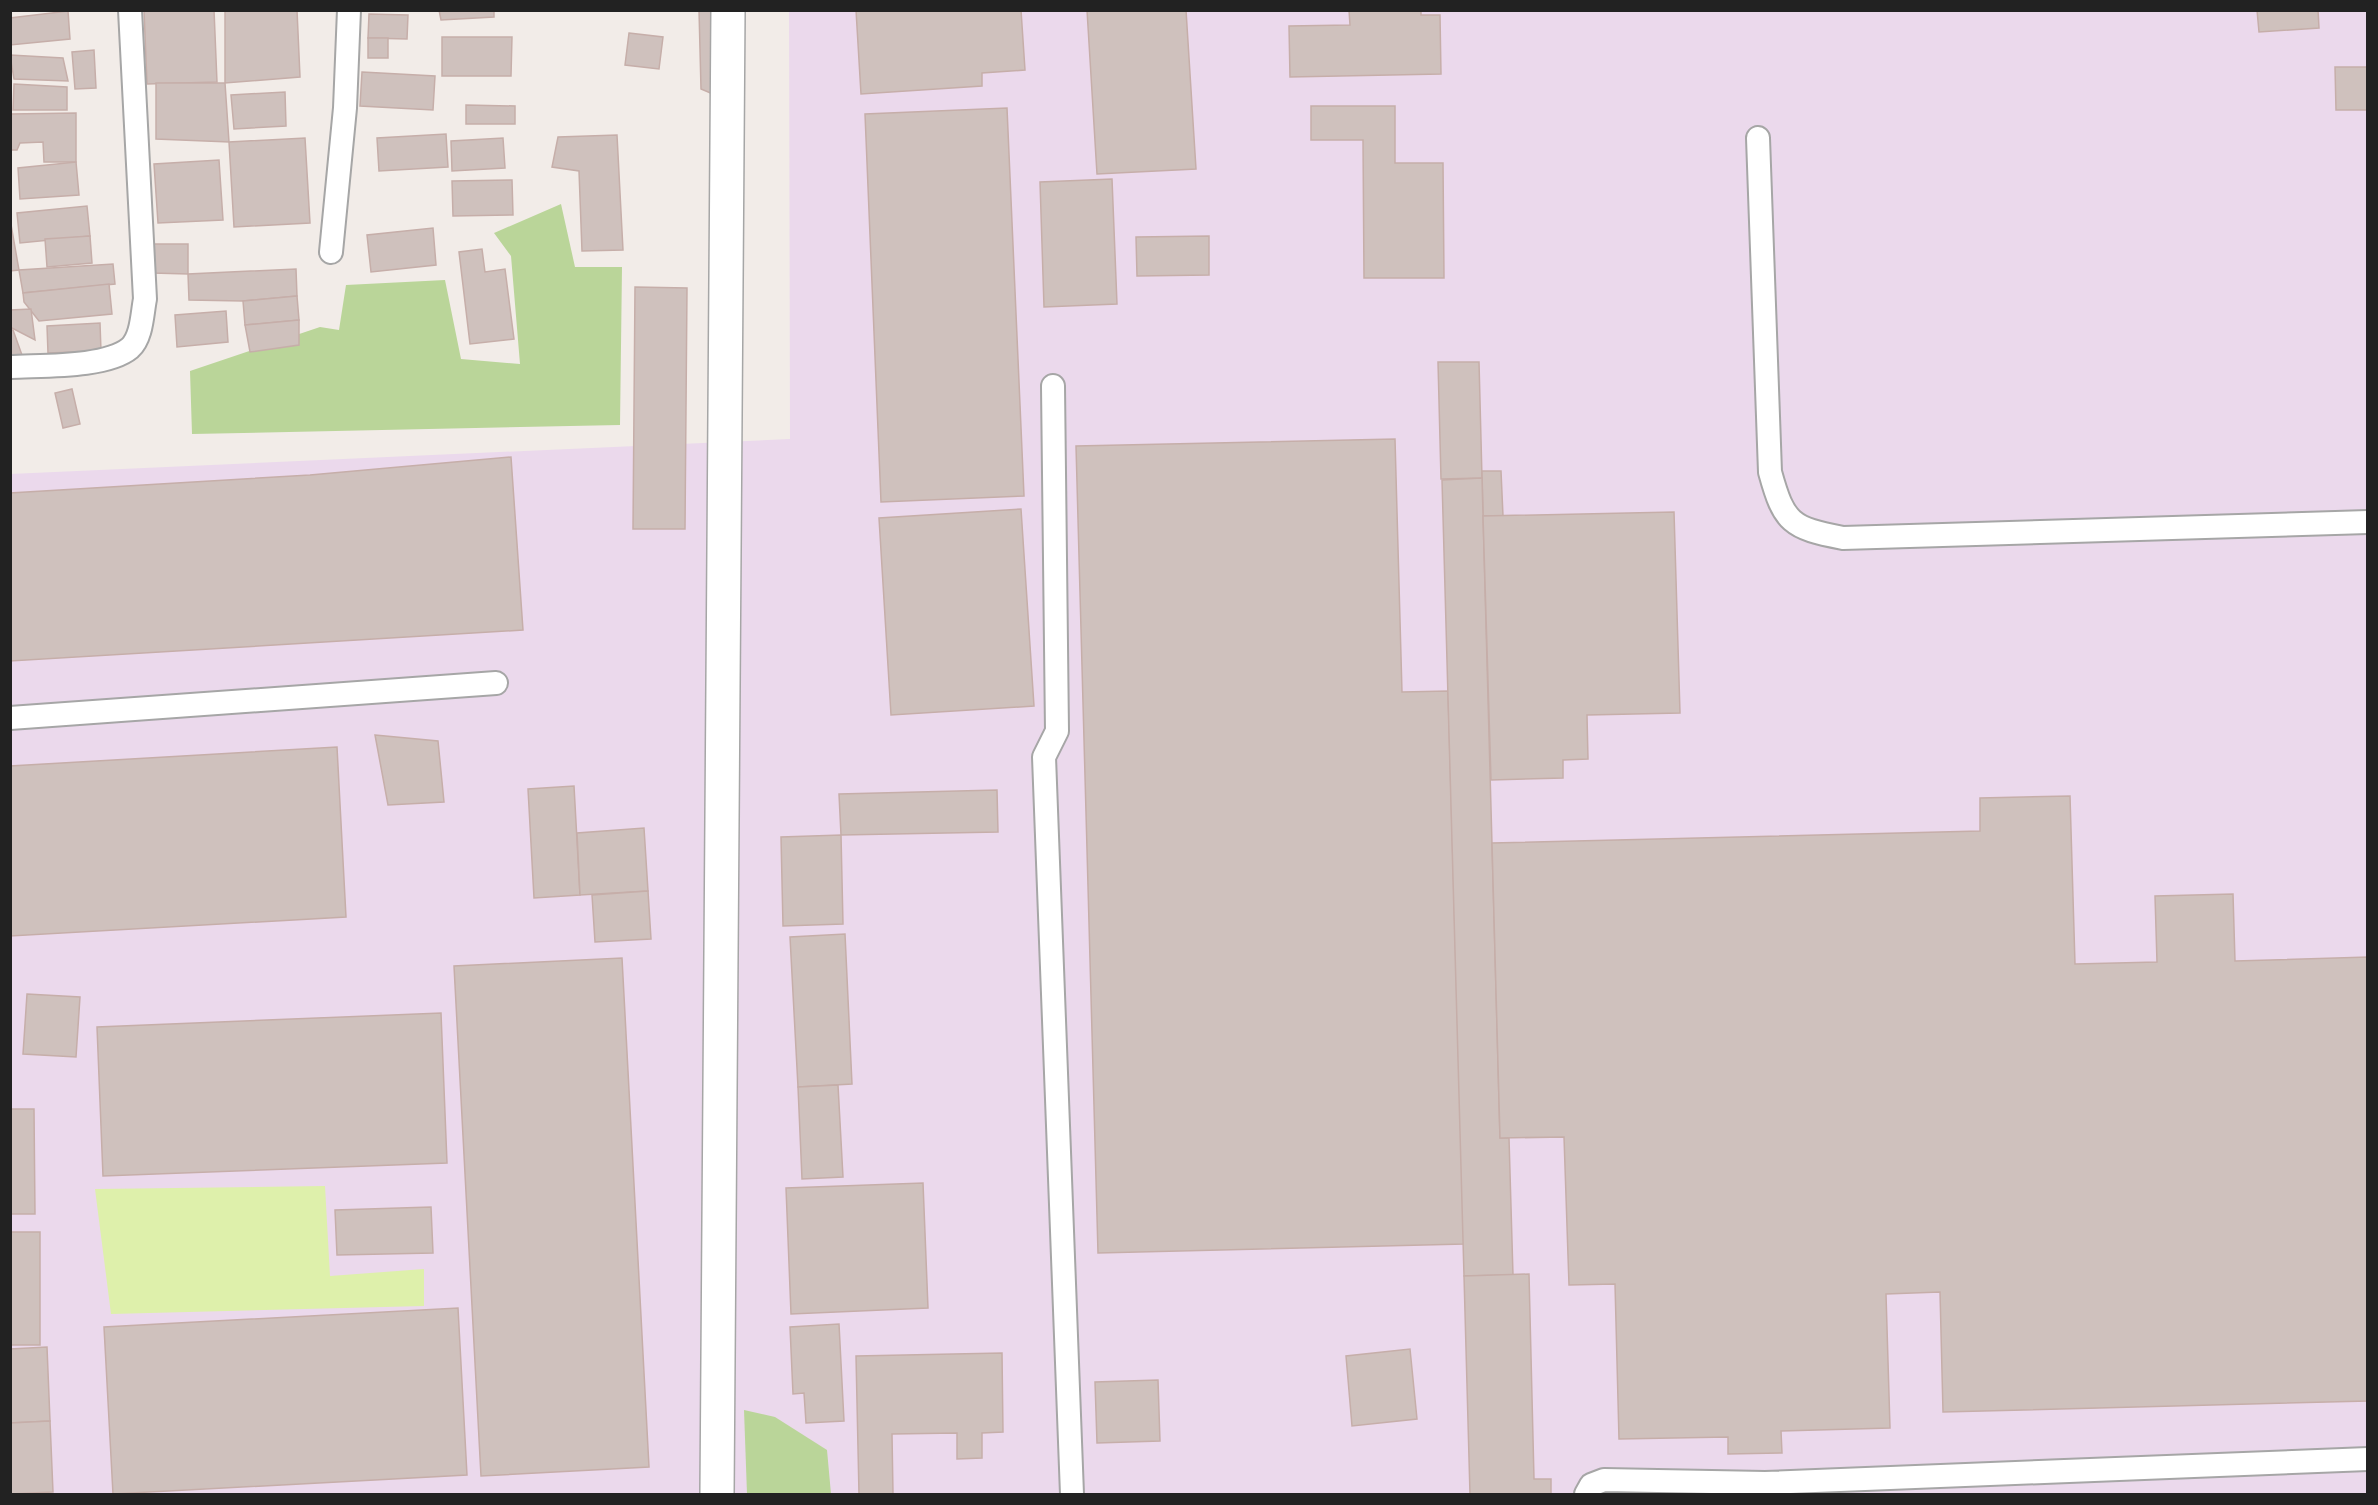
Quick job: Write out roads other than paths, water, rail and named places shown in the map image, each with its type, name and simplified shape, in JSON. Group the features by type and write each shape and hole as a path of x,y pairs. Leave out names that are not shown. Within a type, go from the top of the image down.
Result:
{"street":[{"path":"717,1494 728,10"}],"lane":[{"path":"10,367 105,360 130,348 140,330 145,299 130,10"},
{"path":"331,252 345,108 349,10"},
{"path":"1758,138 1770,472 1779,503 1794,525 1813,532 1843,538 2367,522"},
{"path":"1053,386 1057,731 1044,757 1072,1494"},
{"path":"10,718 496,683"},
{"path":"1586,1494 1591,1485 1604,1480 1765,1483 2367,1459"}]}
